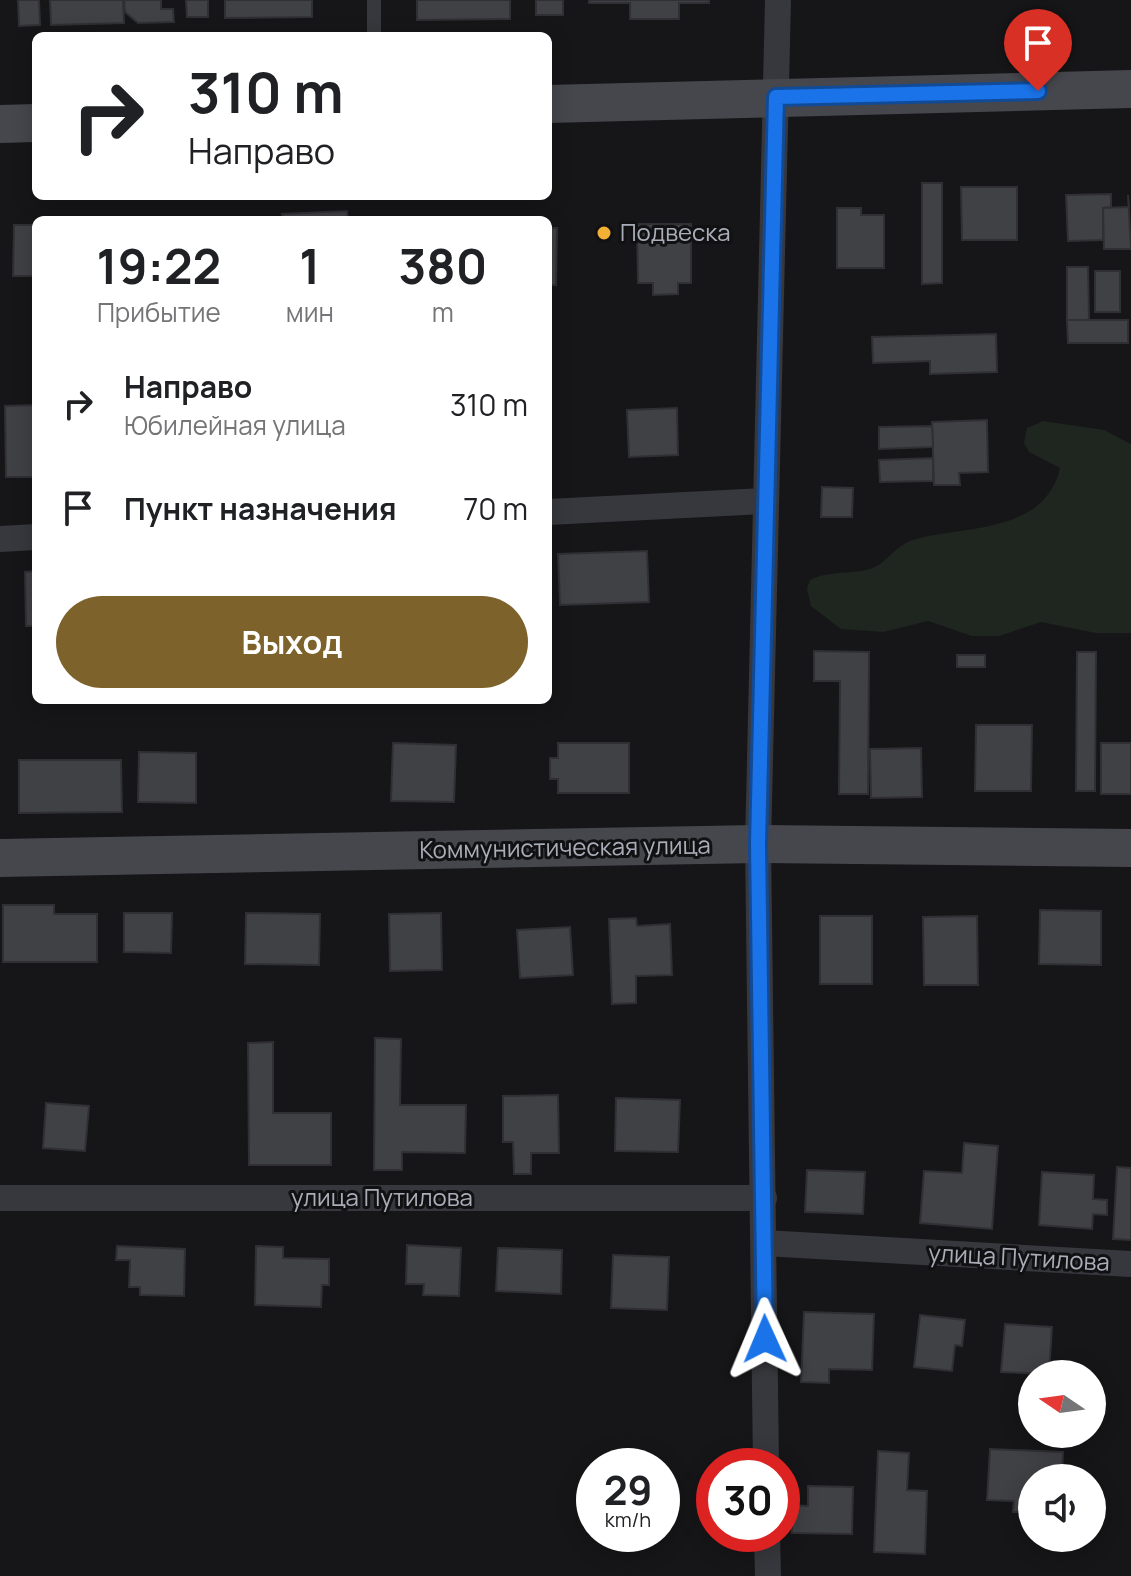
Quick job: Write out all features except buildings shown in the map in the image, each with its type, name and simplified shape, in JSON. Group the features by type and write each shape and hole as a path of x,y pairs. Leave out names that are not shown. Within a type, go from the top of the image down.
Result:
{"street":[{"path":"766,1448 758,844 778,0"},
{"path":"552,104 1131,89"},
{"path":"0,124 32,123"},
{"path":"552,512 766,501"},
{"path":"0,539 32,537"},
{"name":"Коммунистическая улица","path":"0,858 758,844 1131,848"},
{"name":"улица Путилова","path":"0,1198 764,1198"},
{"name":"улица Путилова","path":"764,1243 1131,1264"},
{"path":"767,1552 768,1576"}],"lane":[{"path":"374,0 374,32"}],"shaded area":[{"path":"1043,421 1104,430 1131,444 1131,633 1096,633 1041,622 999,636 972,636 928,621 883,632 841,629 811,606 807,589 810,580 870,569 908,542 1002,523 1038,505 1052,489 1060,468 1029,452 1024,443 1027,428"}],"place":[{"name":"Подвеска","path":"604,233"}],"route":[{"path":"765,1339 758,844 776,97 1038,91"}]}
